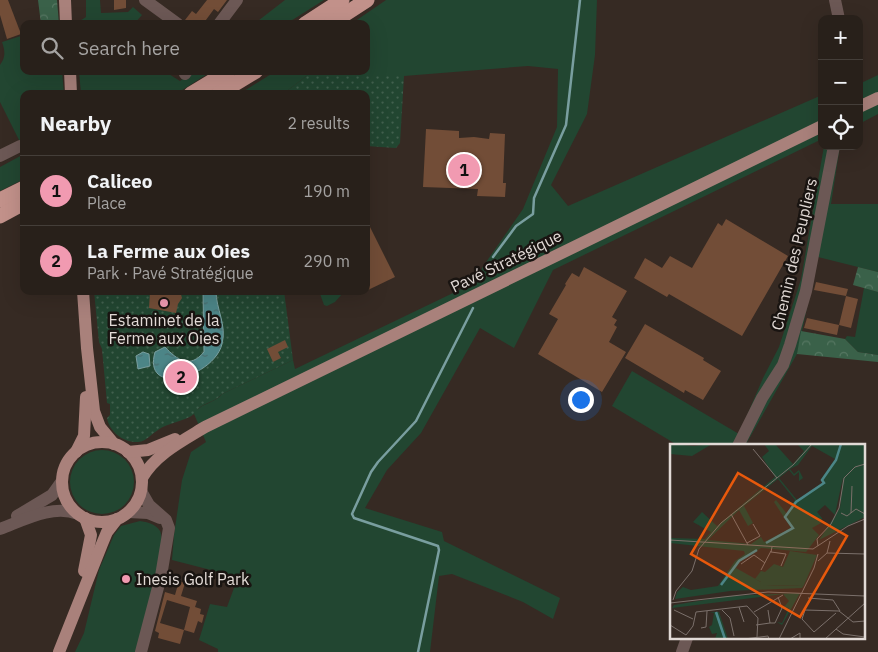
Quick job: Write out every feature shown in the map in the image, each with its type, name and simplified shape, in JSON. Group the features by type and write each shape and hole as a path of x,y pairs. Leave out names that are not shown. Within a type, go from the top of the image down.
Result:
{"highway":[{"path":"311,20 342,0"},
{"path":"336,20 367,0"},
{"path":"198,90 222,75"},
{"path":"225,90 249,75"},
{"path":"0,200 20,190"},
{"path":"0,216 20,205"}],"main road":[{"path":"65,0 66,20"},
{"path":"70,75 71,90"},
{"path":"863,105 878,98"},
{"name":"Pavé Stratégique","path":"128,452 148,450 205,427 818,128"},
{"path":"83,295 95,415 100,427 114,444"},
{"path":"68,628 89,550 90,532 82,516 70,506 65,497 62,481 66,466 82,443 87,348"},
{"name":"Pavé Stratégique","path":"142,485 149,467 158,458 205,427"},
{"path":"74,454 93,444 103,442 114,444 128,452 138,464 142,485 137,502 129,512 117,519 103,522 82,516"},
{"path":"59,652 105,538 117,519"}],"street":[{"path":"145,0 172,20"},
{"path":"222,20 237,0"},
{"path":"834,0 838,15"},
{"path":"0,156 20,146"},
{"name":"Chemin des Peupliers","path":"739,444 762,398 783,365 790,345 806,291 833,150"},
{"path":"0,525 44,500 56,491 62,481"},
{"path":"141,652 161,576 169,533 166,520 149,505 142,485"},
{"path":"0,529 48,512 65,510 82,516"},
{"path":"129,512 155,515 166,524 169,533"},
{"path":"682,652 686,640"}],"green space":[{"path":"38,0 57,0 59,20 40,20"},
{"path":"86,0 100,0 101,13 128,12 133,7 142,15 138,20 81,20 86,17"},
{"path":"285,0 324,0 292,20 259,20"},
{"path":"386,0 597,0 595,55 587,114 551,185 568,206 818,97 818,141 553,270 514,348 480,328 421,433 387,470 365,508 442,532 444,541 560,598 553,619 523,602 452,574 439,576 430,652 218,652 218,649 199,640 210,604 227,607 238,577 172,560 182,480 191,452 206,442 194,414 197,410 222,394 293,360 295,369 478,281 482,268 523,209 557,127 558,69 528,66 404,76 356,76 370,75 370,20 357,20"},
{"path":"20,36 20,75 62,75 64,90 20,90 20,142 0,102 0,65 4,54 2,42"},
{"path":"79,75 170,75 180,81 188,75 206,75 182,90 81,90"},
{"path":"270,75 308,75 288,90 245,90"},
{"path":"308,75 404,76 400,143 396,148 370,146 370,90 288,90"},
{"path":"878,75 878,114 863,122 863,105 863,82"},
{"path":"823,150 839,150 831,204 878,204 878,272 818,257 797,354 746,444 676,444 612,406 632,371 739,434 763,378 779,347 801,279"},
{"path":"20,156 20,181 0,191 0,167"},
{"path":"858,267 878,272 878,292 853,285"},
{"path":"864,288 878,292 878,355 858,352 845,339 847,336 855,337"},
{"path":"94,295 285,295 293,360 222,394 201,407 191,416 162,428 144,440 132,442 127,441 114,432 108,423 107,418 110,415 110,404 107,403 102,349 99,342"},
{"path":"320,295 341,295 335,302 327,306 324,305"},
{"path":"801,331 845,339 858,352 878,355 878,362 797,354"},
{"path":"96,450 108,450 125,459 132,470 134,482 132,494 125,505 108,514 96,514 84,509 75,500 70,488 70,476 75,464 84,455"},
{"name":"Inesis Golf Park","path":"140,521 156,527 160,531 162,539 158,570 137,652 75,652 84,633 99,570 114,535 121,526"}],"water":[{"path":"203,295 217,295 223,337 216,356 206,366 181,378 168,378 159,375 154,366 155,352 165,347 174,356 184,361 194,360 204,352"},
{"path":"143,352 149,354 150,366 138,369 136,356"}],"building":[{"path":"0,0 8,0 20,34 7,39 0,15"},
{"path":"114,0 126,0 126,8 114,10"},
{"path":"207,0 227,0 218,12 214,9 206,20 185,20 192,11 196,14"},
{"path":"426,129 459,131 459,138 489,139 490,133 505,134 503,183 506,183 505,197 477,196 478,189 423,187"},
{"path":"726,219 788,256 742,336 669,294 667,297 634,278 645,258 662,268 670,256 692,268 718,223 722,226"},
{"path":"370,227 395,277 370,289"},
{"path":"584,267 627,291 612,317 617,320 614,325 617,327 609,342 626,352 602,392 538,354 558,319 549,314 572,273 579,277"},
{"path":"816,282 848,289 846,296 814,290"},
{"name":"Estaminet de la Ferme aux Oies","path":"150,295 181,295 182,298 176,313 149,308"},
{"path":"846,296 858,299 851,328 839,325"},
{"path":"807,318 839,325 837,335 804,328"},
{"path":"645,324 704,358 703,360 721,371 703,400 685,390 684,393 625,358"},
{"path":"285,340 288,347 278,352 281,358 273,362 267,349"},
{"path":"179,581 185,583 181,596 197,601 195,607 201,609 200,614 204,615 202,623 198,621 194,633 184,630 180,644 158,638 159,633 155,631 165,592 175,595","holes":["167,600 190,607 184,630 160,623"]}],"waterway":[{"path":"493,257 516,226 533,214 534,198 566,125 580,0"},
{"path":"418,652 439,550 438,546 354,518 352,514 371,472 416,421 473,308"}],"place":[{"name":"Caliceo","path":"464,170"},
{"name":"Estaminet de la Ferme aux Oies","path":"164,303"},
{"name":"La Ferme aux Oies","path":"181,377"},
{"name":"Inesis Golf Park","path":"126,579"}]}
